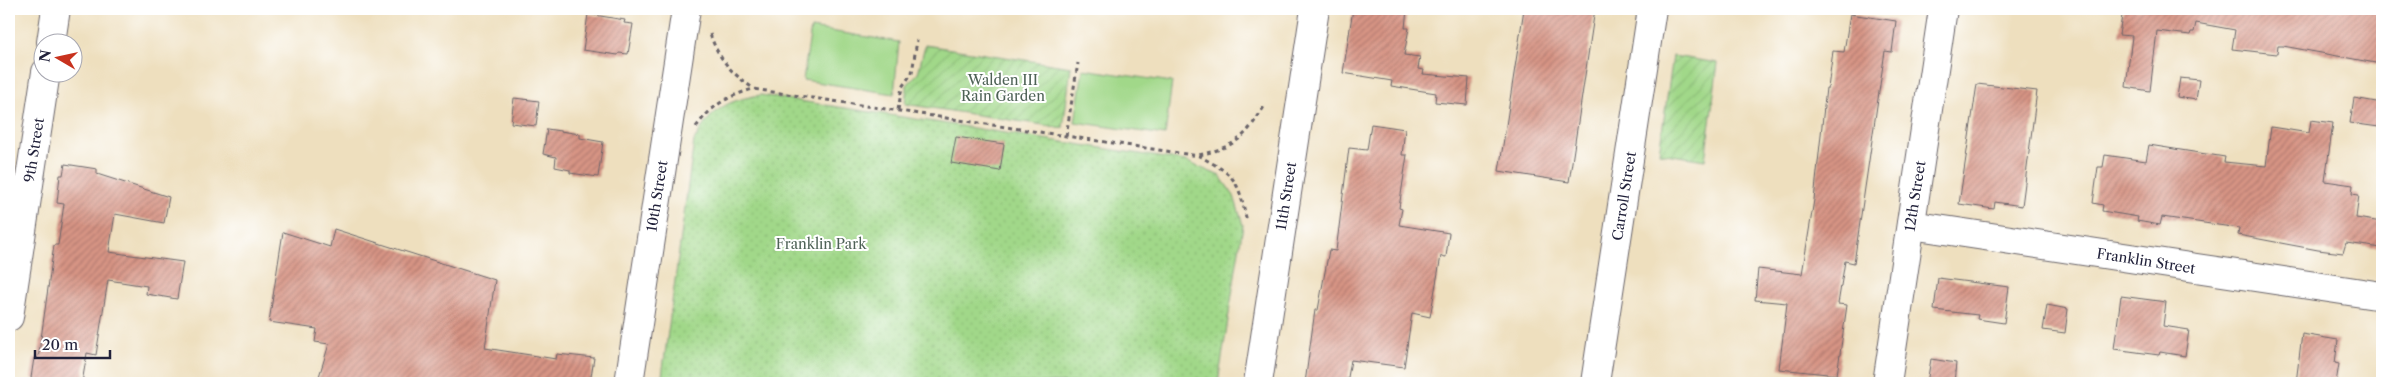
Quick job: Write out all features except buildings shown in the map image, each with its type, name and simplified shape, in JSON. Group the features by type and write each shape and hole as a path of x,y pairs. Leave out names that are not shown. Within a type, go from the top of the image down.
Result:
{"street":[{"path":"53,32 56,9"},
{"name":"10th Street","path":"629,383 686,9"},
{"name":"11th Street","path":"1258,383 1315,9"},
{"name":"Carroll Street","path":"1595,383 1652,9"},
{"name":"12th Street","path":"1887,383 1943,9"},
{"name":"9th Street","path":"9,317 44,82"},
{"name":"Franklin Street","path":"1911,225 2382,296"}],"path":[{"path":"710,31 716,50 726,66 753,89"},
{"path":"898,110 902,87 912,73 917,40"},
{"path":"1066,136 1078,63"},
{"path":"695,128 707,112 717,103 734,94 753,89 1199,156 1220,167 1235,180 1247,222"},
{"path":"1199,156 1225,149 1241,138 1249,131 1265,105"}],"green space":[{"path":"811,28 899,42 894,94 803,80"},
{"name":"Walden III Rain Garden","path":"925,45 1071,67 1063,128 905,104 907,85 918,73"},
{"path":"1673,56 1718,63 1705,160 1659,153"},
{"path":"1083,69 1172,82 1165,135 1075,122"},
{"name":"Franklin Park","path":"761,95 1185,161 1220,176 1234,196 1243,225 1218,383 661,383 694,141 707,121 721,108 738,100"}]}
